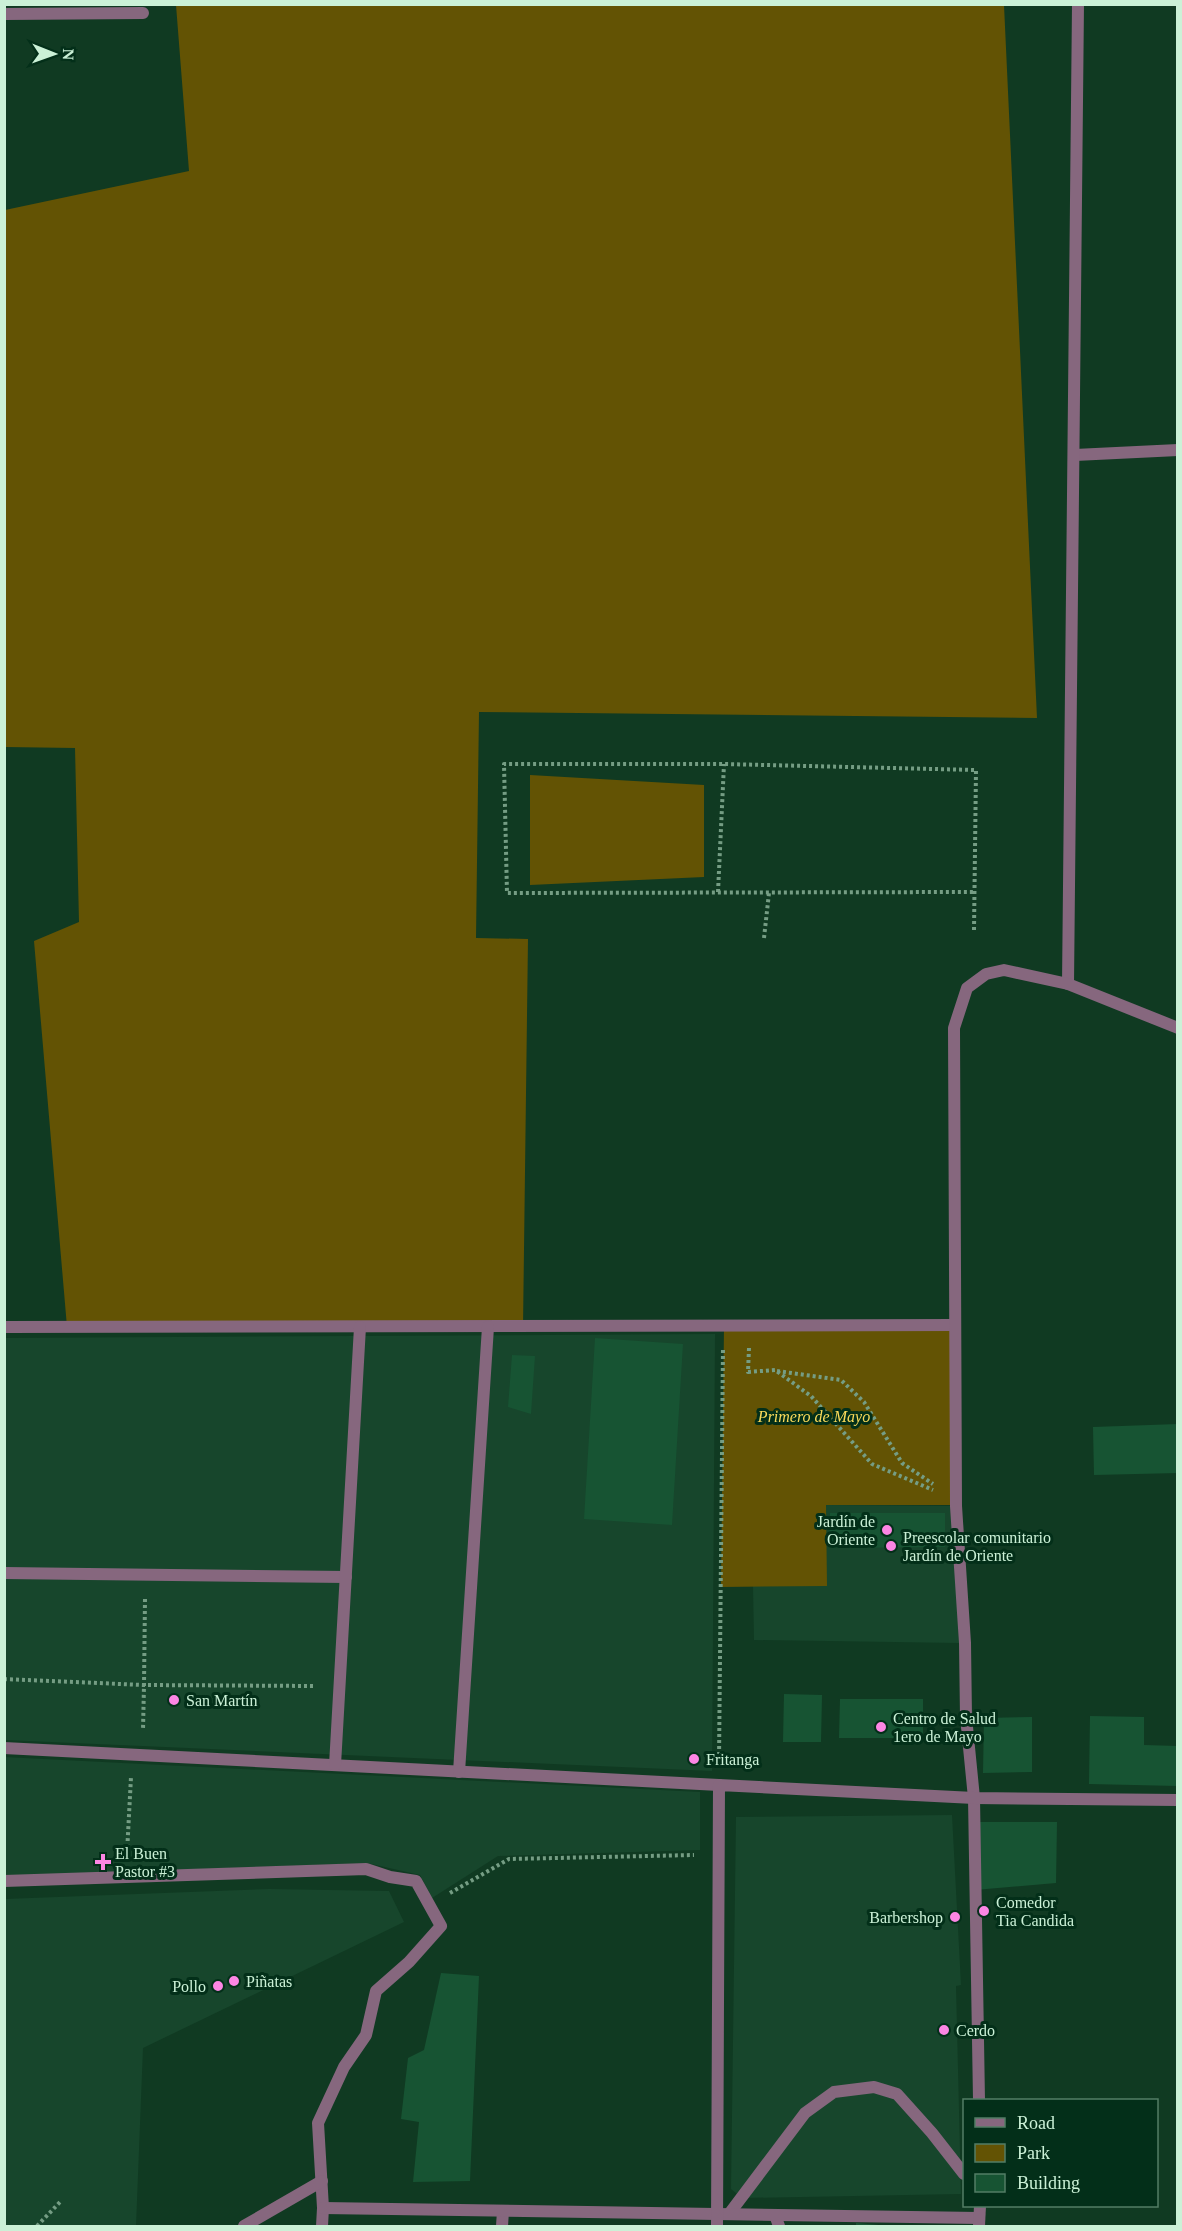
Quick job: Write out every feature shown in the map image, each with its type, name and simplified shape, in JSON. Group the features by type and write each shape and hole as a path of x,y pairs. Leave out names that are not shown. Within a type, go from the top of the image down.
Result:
{"street":[{"path":"1068,984 1078,4"},
{"path":"4,14 143,13"},
{"path":"1075,455 1178,450"},
{"path":"979,2099 974,1798 966,1717 965,1643 956,1499 954,1028 967,988 986,974 1004,970 1068,984 1178,1028"},
{"path":"4,1327 955,1325"},
{"path":"335,1766 360,1327"},
{"path":"459,1772 488,1327"},
{"path":"4,1573 346,1577"},
{"path":"4,1748 974,1798 1178,1800"},
{"path":"719,1785 721,2219"},
{"path":"4,1881 366,1869 390,1877 416,1881 431,1904 441,1926 409,1962 376,1991 366,2035 344,2067 318,2123 322,2226"},
{"path":"721,2219 804,2114 834,2092 874,2087 897,2094 963,2173"},
{"path":"244,2226 321,2181"},
{"path":"323,2208 503,2211 777,2221 979,2216"},
{"path":"502,2226 503,2211"}],"path":[{"path":"974,892 507,893 504,764 724,764 976,771 974,930"},
{"path":"718,893 724,764"},
{"path":"764,938 769,892"},
{"path":"719,1785 724,1326"},
{"path":"775,1370 811,1396 872,1464 956,1499"},
{"path":"748,1372 775,1370 841,1380 864,1402 902,1463 956,1499"},
{"path":"126,1877 144,1685 146,1575"},
{"path":"4,1679 144,1685 339,1686"},
{"path":"431,1904 509,1859 718,1855"},
{"path":"37,2226 61,2201"}],"shaded area":[{"path":"715,1334 712,1771 5,1740 5,1338"},
{"name":"Preescolar comunitario Jardín de Oriente","path":"826,1505 956,1506 959,1643 754,1640 753,1586 826,1586"},
{"path":"4,1757 700,1792 700,1850 498,1856 432,1898 420,1875 367,1863 5,1876"},
{"path":"952,1815 961,1985 956,1986 961,2194 742,2198 731,2189 736,1817"},
{"path":"269,1889 389,1891 404,1922 143,2048 136,2226 5,2226 5,1899"}],"green space":[{"path":"176,5 1004,5 1037,718 479,712 476,938 528,939 523,1327 67,1327 34,941 79,922 75,748 5,747 5,210 189,171"},
{"path":"530,775 704,785 704,877 530,885"},
{"name":"Primero de Mayo","path":"955,1325 952,1505 826,1505 827,1586 721,1587 724,1326"}],"building":[{"path":"595,1338 683,1344 672,1525 584,1519"},
{"path":"512,1355 535,1356 531,1414 508,1407"},
{"path":"1178,1424 1178,1473 1094,1475 1093,1427"},
{"name":"Jardín de Oriente","path":"830,1513 945,1513 945,1547 829,1548"},
{"path":"784,1694 822,1695 821,1742 783,1742"},
{"name":"Centro de Salud 1ero de Mayo","path":"840,1699 923,1699 923,1738 839,1738"},
{"path":"1090,1716 1144,1717 1144,1745 1178,1746 1178,1786 1089,1784"},
{"path":"1032,1717 1032,1772 983,1773 984,1718"},
{"path":"975,1822 1057,1822 1056,1883 975,1890"},
{"path":"441,1973 479,1976 470,2181 413,2182 419,2122 401,2119 408,2058 424,2050"},
{"path":"856,2223 879,2225 879,2226 856,2226"}],"place":[{"name":"Jardín de Oriente","path":"887,1530"},
{"name":"Preescolar comunitario Jardín de Oriente","path":"891,1546"},
{"name":"San Martín","path":"174,1700"},
{"name":"Centro de Salud 1ero de Mayo","path":"881,1727"},
{"name":"Fritanga","path":"694,1759"},
{"name":"El Buen Pastor #3","path":"103,1862"},
{"name":"Comedor Tia Candida","path":"984,1911"},
{"name":"Barbershop","path":"955,1917"},
{"name":"Piñatas","path":"234,1981"},
{"name":"Pollo","path":"218,1986"},
{"name":"Cerdo","path":"944,2030"}]}
